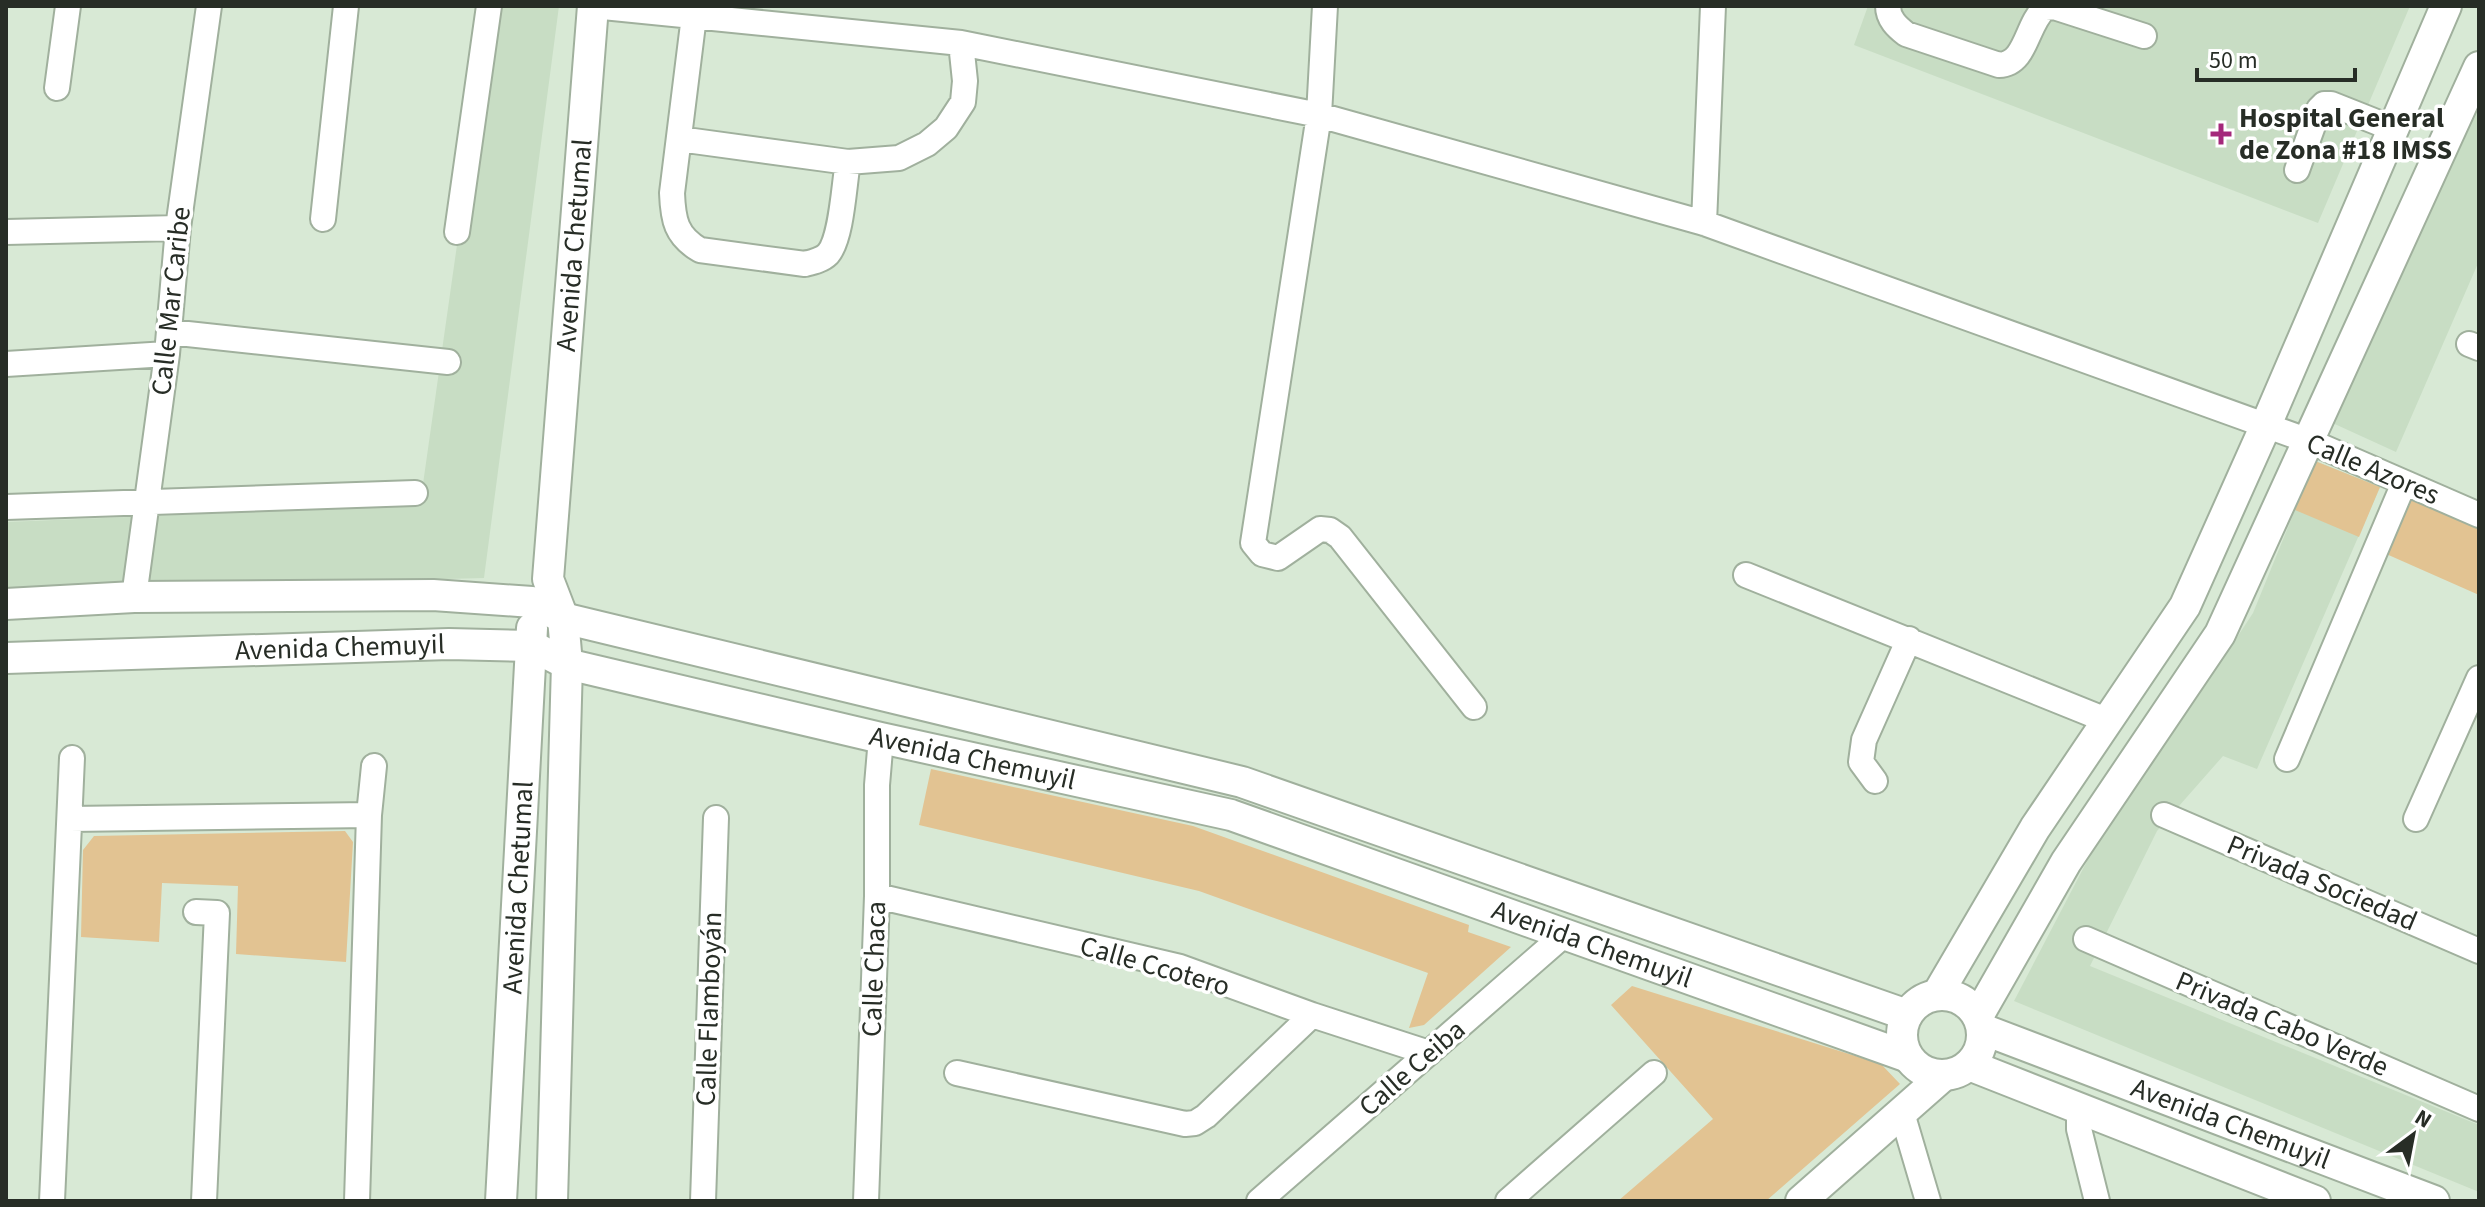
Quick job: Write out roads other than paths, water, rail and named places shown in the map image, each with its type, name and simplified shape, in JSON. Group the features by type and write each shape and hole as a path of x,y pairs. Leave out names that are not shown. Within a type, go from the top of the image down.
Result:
{"main road":[{"name":"Avenida Chetumal","path":"501,1201 532,646 540,590 593,6"},
{"path":"1937,995 2035,828 2185,606 2446,6"},
{"path":"1980,1022 2066,862 2220,634 2479,67"},
{"name":"Avenida Chetumal","path":"540,590 563,618 567,664 552,1201"},
{"name":"Avenida Chemuyil","path":"6,604 134,597 433,595 540,590"},
{"name":"Avenida Chemuyil","path":"563,618 1242,782 1907,1015"},
{"name":"Avenida Chemuyil","path":"6,658 449,644 532,646 567,664 881,738 1231,815 1908,1057"},
{"path":"1801,1201 1902,1113 1977,1055 1982,1042 1980,1022 1961,999 1937,995 1925,998 1907,1015 1902,1036 1908,1057 1930,1073 1956,1070"},
{"name":"Avenida Chemuyil","path":"1980,1022 2434,1201"},
{"name":"Avenida Chemuyil","path":"1956,1070 2079,1109 2315,1201"}],"street":[{"path":"57,88 68,6"},
{"name":"Calle Mar Caribe","path":"134,597 149,502 178,228 209,6"},
{"path":"323,219 346,6"},
{"path":"457,232 489,6"},
{"name":"Calle Azores","path":"593,6 961,43 1319,115 1704,223 2309,441 2479,515"},
{"path":"1325,6 1319,115 1253,543 1262,554 1278,558 1320,529 1330,530 1340,537 1474,707"},
{"path":"1704,223 1713,6"},
{"path":"1888,6 1895,25 1906,34 1999,65 2008,64 2018,56 2033,21 2045,8 2054,7 2144,36"},
{"path":"694,16 672,193 673,219 679,234 688,243 700,250 805,264 817,261 828,253 835,238 848,162"},
{"path":"679,139 848,162 899,158 927,144 946,128 963,102 965,81 961,43"},
{"path":"2297,170 2319,109 2324,104 2394,129"},
{"path":"6,232 178,228"},
{"path":"6,364 168,343 448,362"},
{"path":"2287,759 2404,483"},
{"path":"6,507 415,493"},
{"path":"1746,575 2106,720"},
{"path":"1875,781 1861,762 1864,740 1909,639"},
{"path":"2416,819 2479,678"},
{"name":"Calle Chaca","path":"866,1201 877,896 877,785 881,738"},
{"path":"52,1201 72,758"},
{"path":"357,1201 369,815 374,766"},
{"path":"1231,815 1242,782"},
{"path":"70,819 369,815"},
{"name":"Privada Sociedad","path":"2164,815 2479,951"},
{"name":"Calle Flamboyán","path":"703,1201 716,818"},
{"name":"Calle Ccotero","path":"877,896 1180,967 1429,1053"},
{"path":"196,912 217,913 204,1201"},
{"name":"Calle Ceiba","path":"1259,1201 1565,934"},
{"name":"Privada Cabo Verde","path":"2086,939 2479,1109"},
{"path":"957,1073 1185,1124 1206,1116 1312,1015"},
{"path":"1508,1201 1654,1073"},
{"path":"2079,1109 2079,1129 2097,1201"},
{"path":"1902,1113 1928,1201"}],"place":[{"name":"Hospital General de Zona #18 IMSS","path":"2221,134"}]}
